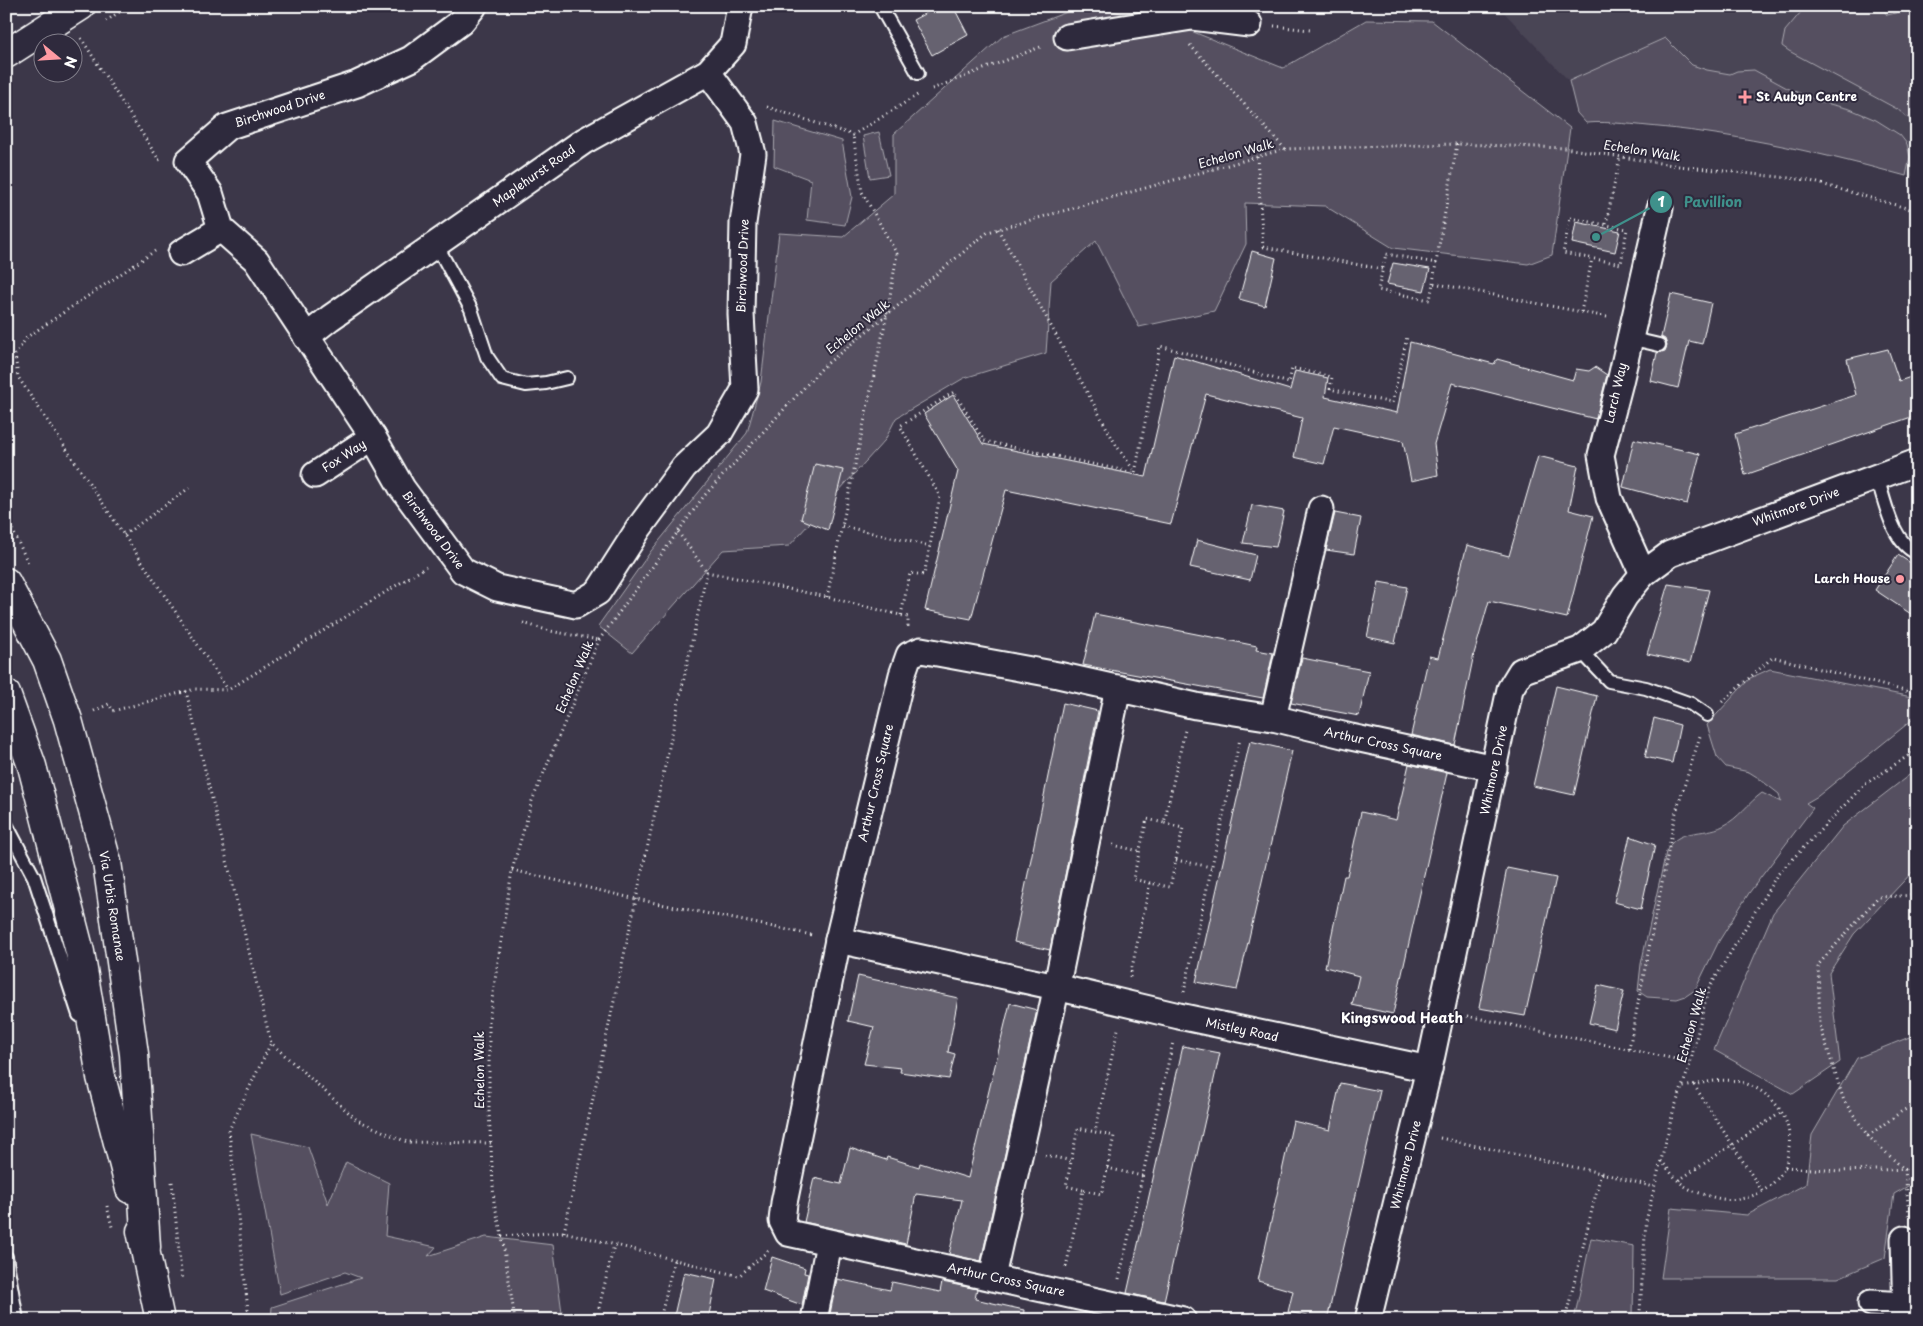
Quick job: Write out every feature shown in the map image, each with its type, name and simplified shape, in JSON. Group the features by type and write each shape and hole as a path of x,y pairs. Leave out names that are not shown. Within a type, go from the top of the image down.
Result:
{"main road":[{"path":"6,54 81,6"},
{"name":"Via Urbis Romanae","path":"6,582 47,660 68,720 107,862 134,1054 146,1248"},
{"name":"Via Urbis Romanae","path":"6,694 32,766 80,952 101,1077 146,1248 160,1320"}],"street":[{"name":"Birchwood Drive","path":"474,6 462,22 411,59 357,84 227,127 188,160 210,193 221,229 256,260 373,437 402,488 463,571 497,588 576,605 598,592 639,528 684,467 719,434 745,389 741,314 743,223 753,154 745,123 708,72"},
{"name":"Maplehurst Road","path":"306,337 330,318 584,141 708,72 733,44 740,6"},
{"path":"1066,37 1168,21 1192,12 1250,24"},
{"name":"Larch Way","path":"1643,574 1609,498 1601,455 1620,382 1630,330 1660,208"},
{"path":"171,250 221,229"},
{"name":"Fox Way","path":"315,474 373,437"},
{"name":"Whitmore Drive","path":"1368,1320 1430,1069 1510,689 1521,671 1580,650 1604,631 1625,596 1643,574 1670,554 1917,462"},
{"path":"1273,718 1321,509"},
{"name":"Arthur Cross Square","path":"1183,1320 1125,1314 992,1277 788,1233 782,1221 784,1203 838,940 902,675 909,655 921,650 1058,674 1196,706 1273,718 1494,768"},
{"path":"992,1277 1056,987 1118,688"},
{"name":"Mistley Road","path":"838,940 1056,987 1178,1016 1430,1069"},
{"path":"1871,1303 1906,1312 1904,1239"},
{"path":"814,1320 830,1243"}],"lane":[{"path":"880,6 918,73"},
{"path":"436,244 470,309 487,357 502,379 526,385 567,378"},
{"path":"1630,330 1659,344"},
{"path":"1877,477 1897,535 1908,549 1917,553"},
{"path":"1580,650 1609,681 1646,688 1691,704 1707,715"},
{"path":"6,824 34,877 101,1077"},
{"path":"6,1257 17,1320"}],"path":[{"path":"1168,21 1285,149"},
{"path":"1250,24 1310,30"},
{"path":"853,135 917,94 1066,37"},
{"path":"82,39 159,160 167,157"},
{"path":"737,111 751,102 853,135"},
{"path":"826,597 887,314 897,254 862,192 853,135"},
{"path":"1436,263 1386,254 1378,290 1430,300 1456,144"},
{"name":"Echelon Walk","path":"516,1320 502,1236 494,1202 489,1112 489,1019 512,870 532,801 599,640 704,496 823,367 988,232 1285,149 1456,144 1565,148 1679,166 1807,180 1917,210"},
{"path":"1257,157 1263,247 1382,269"},
{"path":"1606,224 1620,157"},
{"path":"1570,218 1606,224 1627,228 1621,264 1563,253 1570,218"},
{"path":"998,229 1116,445 1135,473"},
{"path":"171,250 26,338 16,355 18,377 228,690"},
{"path":"1581,312 1592,258"},
{"path":"1433,283 1581,312 1630,330"},
{"path":"1135,473 1160,346 1289,383 1292,368 1332,377 1330,389 1392,404 1407,337"},
{"path":"901,615 910,573 924,575 940,496 900,426 954,392 984,441 1135,473"},
{"path":"124,535 192,486"},
{"path":"842,526 930,546"},
{"path":"678,532 707,572 826,597 908,617 909,655"},
{"path":"68,720 109,704 112,711 195,689 228,690 427,566 432,574"},
{"path":"564,1232 707,572"},
{"path":"518,621 550,631 599,640"},
{"path":"1629,1049 1676,812 1707,715 1773,657 1917,694"},
{"path":"186,691 271,1043 357,1120 407,1142 492,1143"},
{"name":"Echelon Walk","path":"1642,1320 1640,1311 1646,1221 1673,1112 1690,1062 1708,990 1777,875 1864,784 1917,750"},
{"path":"1150,883 1133,879 1139,851 1147,819 1164,823"},
{"path":"1105,843 1139,851"},
{"path":"1176,860 1211,867"},
{"path":"512,870 636,899 838,940"},
{"path":"1904,1239 1910,1238 1905,1170 1868,1136 1844,1101 1820,1025 1818,965 1878,897 1917,895"},
{"path":"1442,1011 1690,1062"},
{"path":"249,1320 229,1130 271,1043"},
{"path":"1661,1161 1682,1184 1701,1194 1725,1200 1746,1200 1769,1187 1785,1167 1790,1145 1787,1123 1777,1104 1760,1088 1735,1081 1712,1082 1682,1088"},
{"path":"1694,1085 1762,1191"},
{"path":"1868,1136 1902,1111 1917,1104"},
{"path":"1679,1180 1782,1112"},
{"path":"1083,1190 1066,1186 1078,1128 1095,1132"},
{"path":"1414,1132 1601,1173 1654,1187"},
{"path":"1037,1153 1072,1161"},
{"path":"1785,1167 1840,1172 1917,1169"},
{"path":"1107,1168 1142,1176"},
{"path":"1565,1320 1601,1173"},
{"path":"502,1236 564,1232 738,1276 788,1233"},
{"path":"599,1308 614,1245"},
{"path":"660,1320 674,1260"}],"shaded area":[{"path":"1083,6 1093,6 1191,31 1283,68 1366,20 1432,21 1570,128 1552,255 1528,264 1393,248 1325,206 1245,203 1246,244 1214,311 1139,327 1096,241 1051,281 1046,353 964,378 896,418 885,440 789,546 723,550 632,653 598,626 651,551 747,433 761,382 779,233 843,237 894,194 894,134 1003,36"},
{"name":"St Aubyn Centre","path":"1498,6 1917,6 1917,176 1906,176 1800,149 1742,138 1677,129 1600,122 1586,123 1577,113 1569,81"},
{"path":"1806,6 1881,6 1887,15 1900,12 1905,6 1917,6 1917,125 1897,109 1782,46 1785,31"},
{"path":"1665,38 1692,65 1730,74 1737,71 1754,70 1787,88 1821,102 1850,109 1876,120 1900,135 1907,144 1910,157 1906,176 1845,160 1753,140 1690,130 1604,122 1586,123 1577,113 1569,81"},
{"path":"775,121 842,141 852,197 845,225 807,220 811,180 774,166"},
{"path":"879,132 889,175 870,178 863,136"},
{"path":"1770,669 1917,698 1917,716 1818,796 1806,803 1813,808 1749,893 1719,941 1695,990 1677,999 1647,997 1638,991 1641,964 1666,852 1671,844 1684,835 1723,826 1734,819 1762,793 1781,802 1779,794 1757,777 1749,772 1726,767 1717,757 1707,725 1750,678"},
{"path":"1917,769 1917,867 1854,934 1829,973 1840,1062 1793,1094 1714,1050 1773,913 1843,826"},
{"path":"1917,1034 1917,1181 1894,1194 1885,1258 1838,1278 1661,1278 1671,1208 1747,1215 1806,1184 1812,1135 1857,1058"},
{"path":"251,1134 308,1147 328,1204 346,1162 389,1183 385,1236 436,1247 428,1256 486,1237 553,1245 563,1320 271,1320 272,1307 361,1278 345,1272 280,1294"},
{"path":"1591,1238 1634,1246 1633,1320 1574,1320"}],"building":[{"path":"939,6 953,6 968,35 932,55 913,20"},
{"path":"1576,222 1620,231 1615,252 1572,243"},
{"path":"1252,251 1276,258 1265,306 1239,299"},
{"path":"1393,263 1430,269 1424,291 1387,284"},
{"path":"1671,294 1711,303 1702,344 1689,341 1678,388 1651,381 1657,353 1665,351 1667,346 1665,339 1661,337"},
{"path":"1410,342 1494,364 1497,359 1573,380 1576,369 1589,371 1595,367 1607,375 1596,419 1452,383 1434,444 1438,475 1411,481 1403,441 1334,426 1324,464 1294,457 1302,418 1206,394 1171,524 1006,490 971,619 925,610 958,471 924,414 953,395 983,444 1146,477 1174,355 1290,390 1295,371 1328,378 1325,397 1397,413"},
{"path":"1888,349 1899,381 1917,375 1917,415 1745,475 1735,434 1856,395 1847,359"},
{"path":"1634,439 1700,454 1687,504 1623,487"},
{"path":"1538,456 1578,466 1569,510 1593,516 1567,618 1489,601 1474,654 1455,745 1411,735 1429,656 1438,658 1467,545 1509,556"},
{"path":"815,464 843,470 828,530 801,519"},
{"path":"1252,505 1284,511 1276,547 1243,543"},
{"path":"1335,513 1361,518 1354,554 1326,550"},
{"path":"1197,540 1256,555 1250,580 1190,567"},
{"name":"Larch House","path":"1898,555 1917,567 1917,618 1875,590"},
{"path":"1379,582 1407,587 1395,643 1367,637"},
{"path":"1668,584 1709,590 1690,663 1647,654"},
{"path":"1095,614 1257,646 1256,650 1273,653 1263,698 1083,665"},
{"path":"1302,658 1369,671 1359,716 1291,703"},
{"path":"1556,686 1597,696 1574,795 1533,786"},
{"path":"1063,703 1098,711 1050,950 1014,942"},
{"path":"1654,718 1680,725 1672,763 1645,757"},
{"path":"1250,741 1292,751 1237,990 1196,982"},
{"path":"1409,764 1447,773 1393,1014 1352,1005 1359,976 1325,967 1344,876 1347,876 1361,812 1396,820"},
{"path":"1630,836 1655,845 1641,909 1614,902"},
{"path":"1507,868 1556,878 1525,1016 1479,1008"},
{"path":"858,976 958,998 948,1052 955,1054 949,1079 900,1072 901,1068 864,1064 874,1027 848,1021"},
{"path":"1598,985 1624,991 1615,1029 1589,1023"},
{"path":"1010,1003 1037,1010 981,1261 949,1254 962,1200 916,1194 906,1244 804,1222 814,1178 841,1184 850,1148 886,1160 887,1157 919,1167 920,1163 968,1178"},
{"path":"1183,1046 1220,1053 1164,1301 1127,1293"},
{"path":"1340,1083 1380,1091 1327,1320 1288,1312 1293,1291 1258,1281 1293,1121 1330,1130"},
{"path":"772,1257 805,1268 804,1273 808,1274 802,1305 763,1291"},
{"path":"684,1272 716,1279 708,1320 673,1320"},
{"path":"837,1279 890,1290 892,1282 940,1292 942,1282 977,1289 975,1299 1024,1310 1023,1320 846,1320 830,1314"}],"place":[{"name":"St Aubyn Centre","path":"1745,97"},
{"name":"Pavillion","path":"1596,237"},
{"name":"Larch House","path":"1900,579"}],"district":[{"name":"Kingswood Heath","path":"1402,1018"}]}
